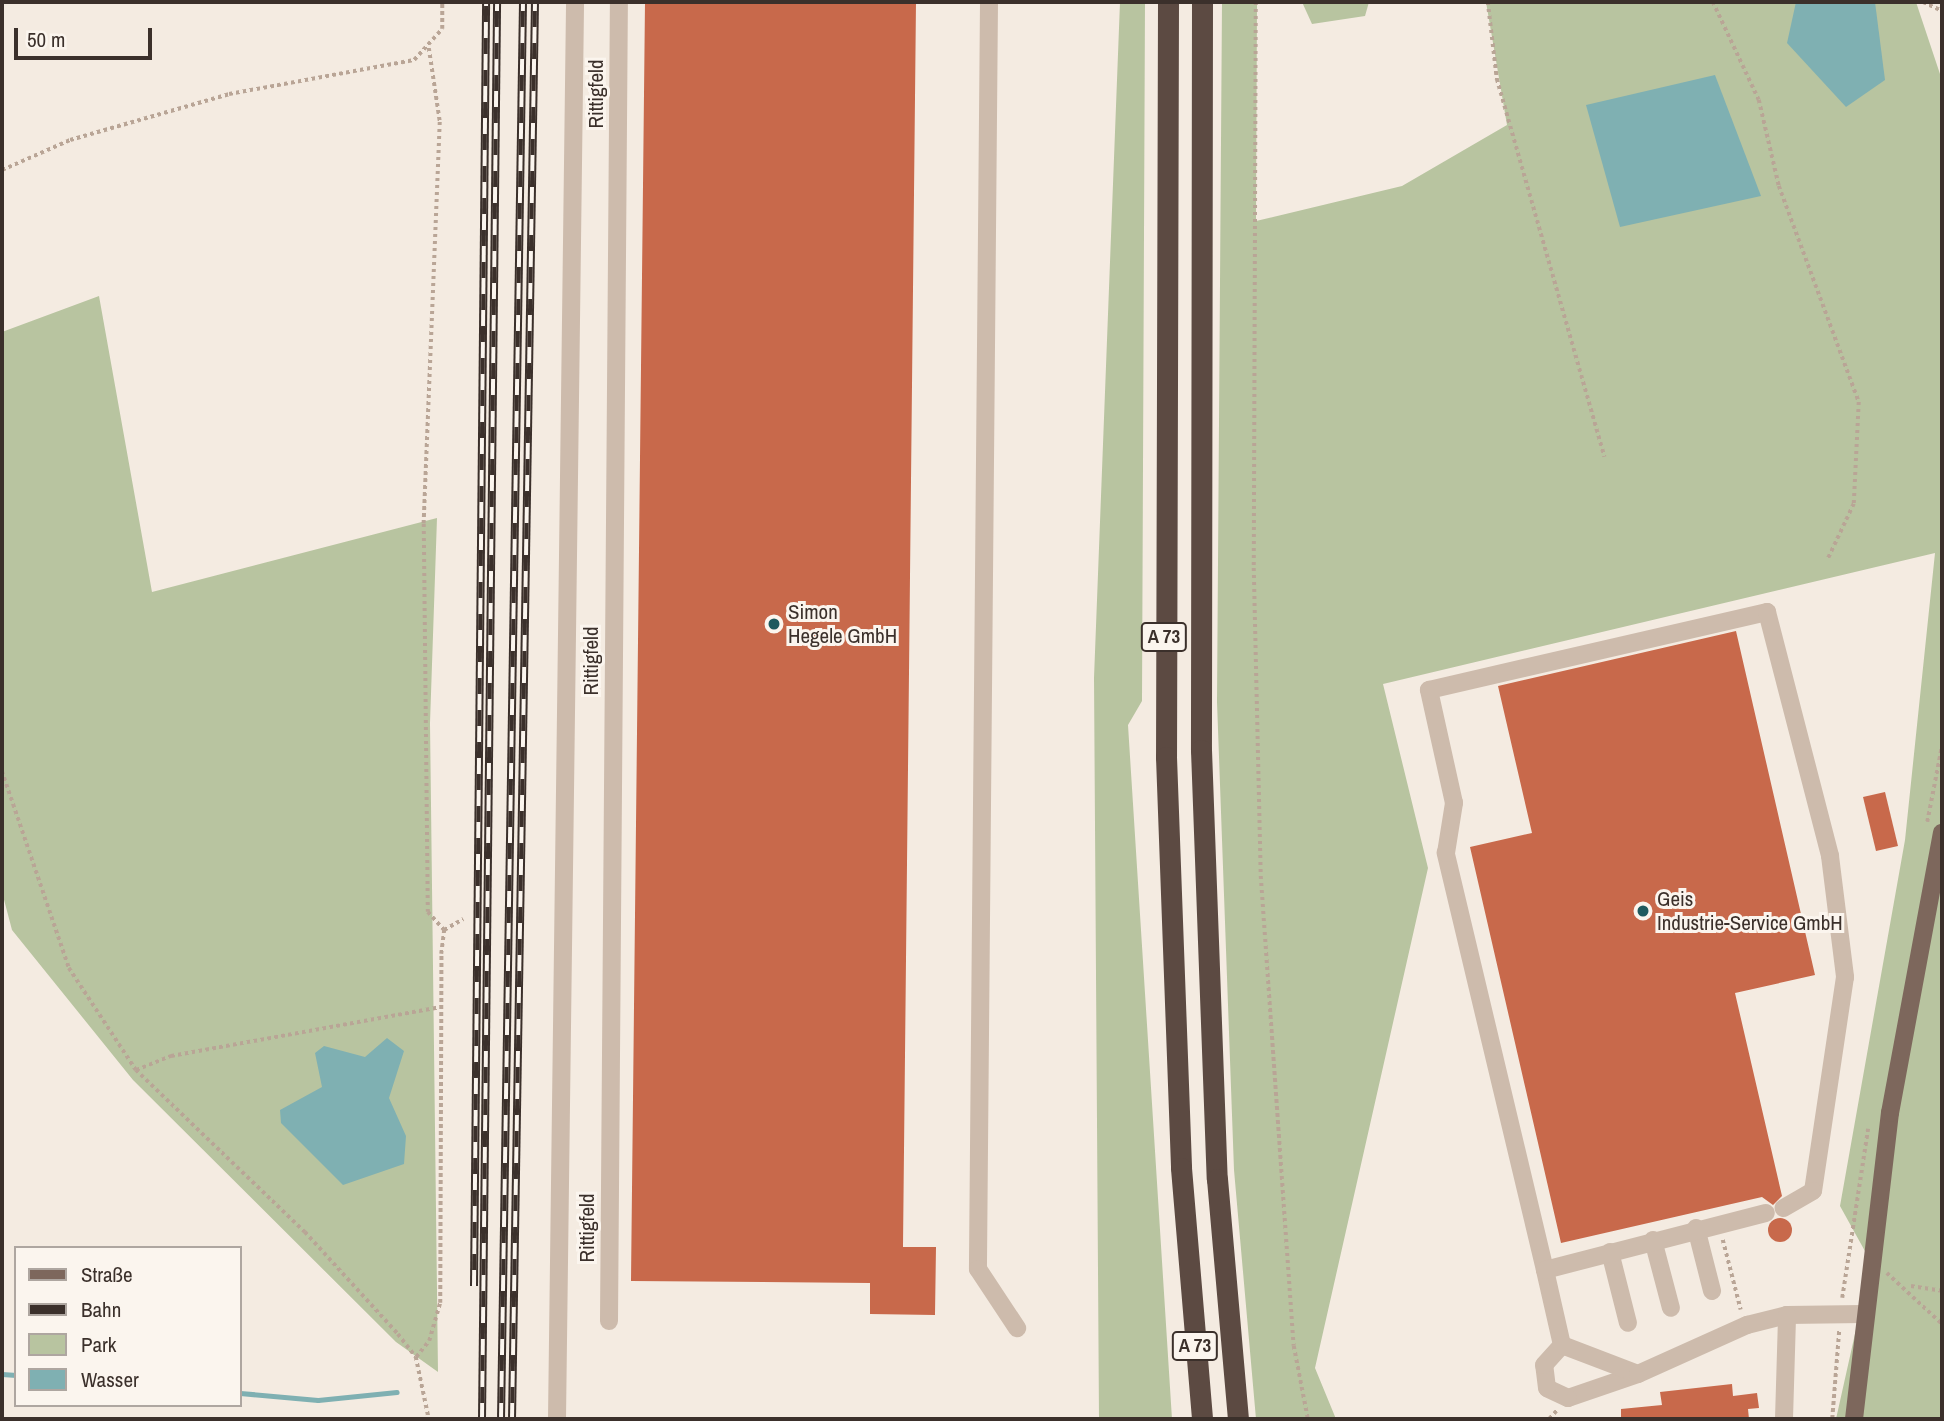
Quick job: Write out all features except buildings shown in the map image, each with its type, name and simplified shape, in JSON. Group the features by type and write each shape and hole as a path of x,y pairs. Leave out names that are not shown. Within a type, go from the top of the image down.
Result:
{"highway":[{"name":"A 73","path":"1168,2 1166,757 1181,1168 1202,1419"},
{"name":"A 73","path":"1202,2 1201,750 1217,1179 1238,1419"},
{"path":"1233,1361 1251,1419"}],"main road":[{"path":"1854,1419 1863,1314 1890,1113 1942,833"}],"street":[{"path":"557,1419 575,2"},
{"name":"Rittigfeld","path":"609,1321 620,2"},
{"path":"989,2 978,1269 1017,1328"},
{"path":"1562,1345 1446,853 1454,803 1429,690 1767,612 1830,856 1845,977 1814,1191 1784,1208"},
{"path":"1545,1270 1696,1228 1766,1213"},
{"path":"1696,1228 1712,1291"},
{"path":"1653,1240 1671,1308"},
{"path":"1610,1252 1628,1323"},
{"path":"1562,1345 1544,1365 1547,1388 1568,1398 1638,1374 1747,1325 1787,1315 1863,1314"},
{"path":"1784,1419 1787,1315"},
{"path":"1562,1345 1638,1374"}],"path":[{"path":"2,170 70,140 229,94 414,60 429,48 442,29 442,2"},
{"path":"1256,2 1254,568 1261,876 1294,1346 1308,1419"},
{"path":"1488,2 1497,79 1605,457"},
{"path":"1713,2 1759,100 1779,186 1859,402 1854,503 1828,559"},
{"path":"1923,2 1942,11"},
{"path":"416,1357 429,1341 440,1303 440,1007 444,930 428,912 424,524 440,122 429,48"},
{"path":"2,771 69,968 136,1070 305,1232 416,1357 429,1419"},
{"path":"444,930 463,919"},
{"path":"136,1070 171,1056 275,1042 440,1007"},
{"path":"1719,1223 1747,1325"},
{"path":"1870,1262 1909,1286 1942,1324"},
{"path":"1909,1286 1942,1290"}],"green space":[{"path":"1120,2 1145,2 1142,701 1128,725 1172,1419 1099,1419 1094,678"},
{"path":"1222,2 1257,2 1256,221 1402,186 1507,125 1486,2 1916,2 1942,80 1942,1419 1836,1419 1871,1262 1840,1206 1905,840 1935,553 1383,684 1428,868 1315,1368 1336,1419 1256,1419 1234,1170 1217,702"},
{"path":"1302,2 1369,2 1365,16 1312,24"},
{"path":"99,296 152,592 437,518 430,723 438,1372 396,1342 133,1080 12,930 2,892 2,332"}],"water":[{"path":"1796,2 1875,2 1885,80 1846,107 1787,43"},
{"path":"1715,75 1761,196 1620,227 1586,105"},
{"path":"387,1038 404,1051 389,1098 406,1136 404,1164 343,1185 281,1123 280,1110 322,1087 315,1053 324,1046 365,1057"}],"waterway":[{"path":"2,1374 14,1375"},
{"path":"242,1393 318,1400 397,1392"}],"railway":[{"path":"474,1286 486,2"},
{"path":"482,1419 497,2"},
{"path":"501,1419 523,2"},
{"path":"512,1419 535,2"}],"place":[{"name":"Simon Hegele GmbH","path":"774,624"},
{"name":"Geis Industrie-Service GmbH","path":"1643,911"}]}
